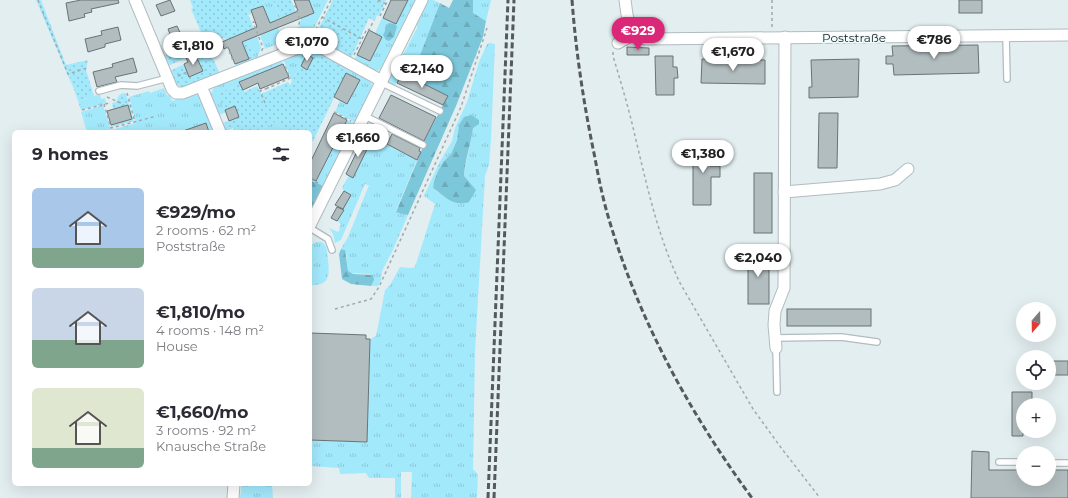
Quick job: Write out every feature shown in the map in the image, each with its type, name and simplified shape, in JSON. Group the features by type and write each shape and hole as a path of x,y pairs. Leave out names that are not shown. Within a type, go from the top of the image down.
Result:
{"street":[{"path":"135,0 172,89 176,93 183,93 311,44 320,47 382,82"},
{"path":"312,223 422,0"},
{"path":"618,43 636,33 628,25 626,0"},
{"name":"Poststraße","path":"636,33 645,39 1068,35"},
{"path":"775,343 775,311 784,288 785,37"},
{"path":"201,86 219,130"},
{"path":"784,192 880,184 895,180 908,170"},
{"path":"233,498 234,486"}],"lane":[{"path":"1006,36 1007,79"},
{"path":"99,91 121,85 137,86 168,78"},
{"path":"382,82 440,111"},
{"path":"363,121 423,145"},
{"path":"312,228 328,239 332,250"},
{"path":"777,392 775,343 841,337 877,342"},
{"path":"999,462 1016,462"},
{"path":"1056,463 1068,463"}],"path":[{"path":"38,0 68,74 87,68"},
{"path":"311,44 312,38 330,0"},
{"path":"378,0 389,4"},
{"path":"380,16 388,0"},
{"path":"772,0 772,37"},
{"path":"296,5 295,6 300,19 299,31"},
{"path":"322,18 362,39"},
{"path":"350,64 367,29 369,30 374,20"},
{"path":"255,22 253,22 263,48"},
{"path":"335,309 371,299 379,288 460,107 487,28"},
{"path":"618,43 613,48 613,56 634,129 653,210 670,262 680,283 753,408 782,450 820,498"},
{"path":"227,46 237,72"},
{"path":"265,103 260,91 290,78 281,55"},
{"path":"127,92 135,122"},
{"path":"107,96 123,104 124,106"},
{"path":"82,110 109,103"},
{"path":"104,104 111,128 153,117 152,115"},
{"path":"334,112 363,121"}],"green space":[{"path":"36,0 41,0 74,90"},
{"path":"190,0 269,0 246,9 254,29 242,34 247,40 256,60 237,68 235,64 249,59 226,41 224,37 221,39 224,46 210,52 220,74 186,88 176,85 170,71 184,64 190,77 203,71 195,54 168,66 163,56 204,39 191,9 193,8"},
{"path":"269,0 273,0 281,18 274,21 281,34 294,29 297,36 265,49 260,35 273,29 263,6 251,10 252,13 249,15 246,9"},
{"path":"273,0 291,0 296,12 281,18"},
{"path":"309,0 328,0 310,36 299,29 301,18 314,13"},
{"path":"333,0 386,0 379,16 377,15 375,21 369,18 351,58 314,38"},
{"path":"408,0 415,0 380,70 375,71 354,60 357,55 370,61 382,37 375,33 382,18 396,24"},
{"path":"428,0 433,0 440,3 419,58 403,66 395,85 387,82 417,28 417,22"},
{"path":"453,0 473,0 473,13 486,21 483,37 456,106 408,215 402,214 396,212 425,139 448,96 402,73 403,66 419,58 440,3 449,8"},
{"path":"473,0 491,0 486,21 473,13"},
{"path":"389,23 397,26 394,37 389,41 386,40 383,35 385,27"},
{"path":"257,36 261,48 256,60 247,40"},
{"path":"487,44 495,44 491,140 489,165 485,176 475,352 473,469 478,474 477,498 411,498 412,472 401,472 401,498 395,498 395,478 369,478 366,473 340,474 339,468 312,466 312,440 367,442 370,339 376,336 385,290 390,285 400,267 415,267 435,204 424,196 439,163 452,141 455,128 467,102 479,62","holes":["459,125 473,127 464,176 439,193 433,188 434,181 443,162 451,154 457,139"]},
{"path":"312,48 349,67 313,141 312,130 289,130 273,122 259,130 234,130 233,128 223,130 221,124 239,117 235,106 225,110 217,94 240,84 244,92 257,86 261,94 288,82 290,85 308,49"},
{"path":"308,49 292,81 283,59"},
{"path":"88,60 86,70 94,96 78,101 66,65"},
{"path":"281,60 283,64 218,94 226,112 217,116 210,95 215,86"},
{"path":"349,67 372,80 372,86 355,122 335,112 340,100 347,104 360,80 346,73"},
{"path":"164,88 167,95 170,95 172,101 195,93 200,95 215,130 208,130 206,123 187,130 111,130 136,123 129,97 149,91 150,93"},
{"path":"123,93 126,94 134,121 111,127 111,125 132,119 128,105 113,109 112,103 116,102 119,95"},
{"path":"100,94 101,99 105,98 106,103 81,110 78,101"},
{"path":"103,105 111,130 86,130 81,112"},
{"path":"471,115 479,120 479,124 473,128 464,176 476,190 469,202 458,203 450,200 433,188 434,181 443,162 451,154 457,140 459,125 464,117"},
{"path":"347,120 354,124 323,186 312,181 312,179 317,181 329,156 330,144 334,146"},
{"path":"273,122 289,130 260,130"},
{"path":"373,138 417,160 396,211 408,215 382,271 381,280 378,286 371,286 374,280 370,274 349,273 346,254 343,249 341,249 348,237 369,185 365,184 341,240 335,243 333,234 329,228 338,232 340,229 341,224 337,221 344,210 342,209 350,195 342,188 349,175 353,177"},
{"path":"312,181 323,186 312,206"},
{"path":"322,242 324,244 329,266 327,279 325,282 316,285 312,285 312,244"},
{"path":"341,249 345,250 348,271 353,274 373,275 374,280 371,286 351,284 342,279 339,254"},
{"path":"242,486 272,486 273,498 240,498"}],"building":[{"path":"81,0 118,0 119,3 91,9 92,12 84,14 85,17 69,21 66,3"},
{"path":"170,0 175,11 161,16 156,5"},
{"path":"294,0 309,0 314,13 242,42 249,59 235,64 228,47 224,49 222,42 257,27 251,10 263,6 270,23 298,11"},
{"path":"391,0 408,0 396,24 383,18"},
{"path":"959,0 982,0 982,13 959,13"},
{"path":"177,26 184,41 172,46 168,35 170,34 168,29"},
{"path":"118,27 121,40 105,44 105,47 88,52 85,39 102,35 101,31"},
{"path":"369,30 382,37 370,61 357,55"},
{"path":"978,45 979,73 894,75 893,64 886,64 886,56 893,56 892,46"},
{"path":"627,47 649,48 649,55 627,55"},
{"path":"195,54 203,71 189,77 184,64 188,62 186,58"},
{"path":"307,54 313,58 307,70 301,66"},
{"path":"655,56 673,56 673,67 677,67 678,78 674,78 674,95 656,95"},
{"path":"133,58 137,72 115,77 117,82 97,87 93,72 113,67 112,64"},
{"path":"702,59 765,60 765,84 701,83"},
{"path":"859,59 858,97 809,98 809,87 812,87 811,60"},
{"path":"283,64 289,77 260,89 258,83 243,90 239,82"},
{"path":"346,73 360,80 347,104 334,97"},
{"path":"402,73 448,96 443,105 397,83"},
{"path":"391,95 436,117 424,141 379,118"},
{"path":"128,105 132,119 111,125 107,111"},
{"path":"235,106 239,117 229,121 225,110"},
{"path":"334,113 347,120 316,181 312,179 312,159"},
{"path":"819,113 838,113 837,168 818,168"},
{"path":"206,123 208,130 186,130"},
{"path":"392,134 420,148 419,151 421,152 417,160 387,144"},
{"path":"363,139 370,143 353,178 346,174"},
{"path":"693,143 710,143 710,166 720,166 720,177 711,177 711,205 693,205"},
{"path":"754,173 772,173 772,233 754,233"},
{"path":"344,191 351,195 343,209 335,205"},
{"path":"337,207 344,210 337,221 331,218"},
{"path":"748,253 769,253 769,304 748,304"},
{"path":"787,309 871,309 871,326 787,326"},
{"path":"312,333 366,335 366,339 370,339 367,442 312,440"},
{"path":"1056,361 1068,361 1068,375 1056,375"},
{"path":"1012,392 1032,392 1032,398 1016,398 1016,436 1012,436"},
{"path":"972,451 989,452 989,470 1016,470 1016,486 1056,486 1056,470 1068,470 1068,498 971,498"}],"railway":[{"path":"488,498 508,0"},
{"path":"494,498 514,0"},
{"path":"572,0 578,60 591,138 604,201 623,262 653,333 688,401 708,434 752,498"}]}
